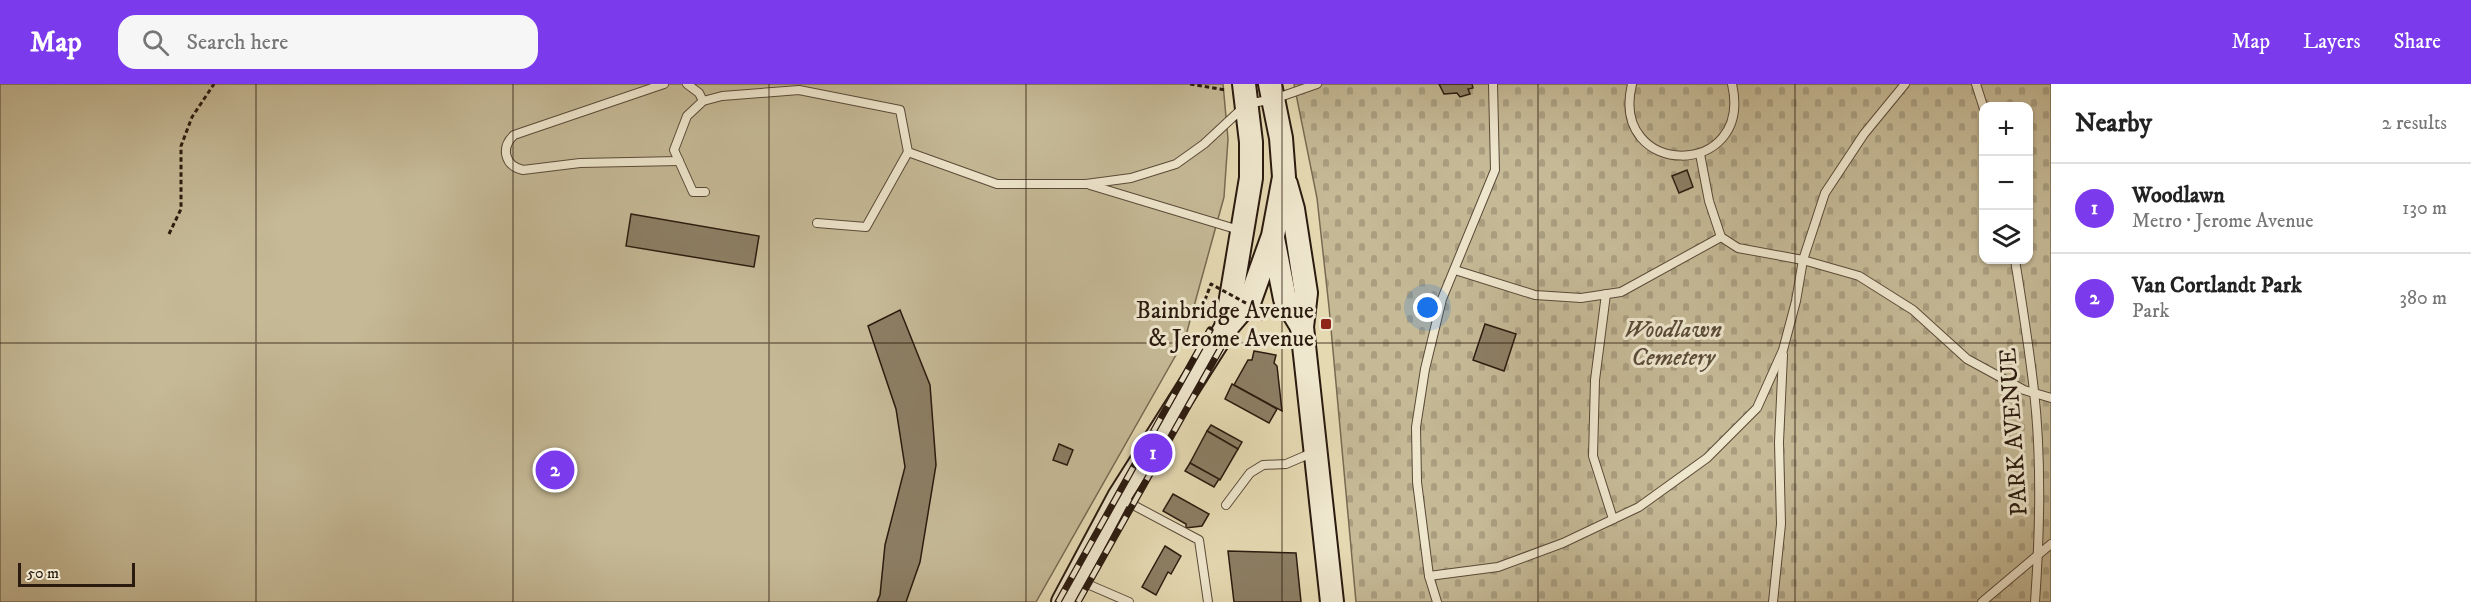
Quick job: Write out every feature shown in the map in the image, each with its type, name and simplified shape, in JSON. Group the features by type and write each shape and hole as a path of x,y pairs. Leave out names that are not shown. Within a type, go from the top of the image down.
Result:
{"main road":[{"path":"1272,91 1281,138 1284,177 1293,209 1306,293 1302,327 1332,602"},
{"path":"1226,328 1230,291 1251,178 1251,142 1239,93"},
{"path":"1063,602 1119,497 1226,328 1250,300 1273,236 1284,177"},
{"path":"1243,230 1273,236"},
{"path":"1273,236 1286,299 1302,327"}],"lane":[{"path":"664,84 514,135 508,140 505,150 506,158 515,168 522,170 590,162 679,161"},
{"path":"687,84 699,93 703,101"},
{"path":"908,152 998,184 1086,184 1131,178 1176,164 1204,144 1239,93 1317,84"},
{"path":"1437,602 1429,576 1417,482 1416,427 1425,369 1442,299 1495,170 1493,84"},
{"path":"1632,84 1628,100 1635,130 1647,144 1663,154 1682,157 1700,154 1725,136 1734,119 1736,101 1732,84"},
{"path":"1429,576 1498,567 1563,543 1639,507 1707,458 1757,408 1783,351 1796,301 1803,260 1825,193 1864,134 1905,84"},
{"path":"1976,84 1981,102"},
{"path":"705,192 693,192 674,150 687,116 703,101 722,96 799,90 900,110 908,152 866,226 817,223"},
{"path":"1700,154 1709,201 1721,237 1738,248 1803,260 1859,276 1913,310 1967,359 2034,393 2051,398"},
{"path":"1086,184 1218,225 1243,230"},
{"path":"1455,270 1535,295 1581,298 1622,292 1721,237"},
{"name":"PARK AVENUE","path":"2016,264 2034,393 2039,554 2035,602"},
{"path":"1606,294 1595,380 1593,456 1613,519"},
{"path":"1773,602 1781,524 1779,442 1783,351"},
{"path":"1226,505 1250,473 1263,465 1286,464 1316,452"},
{"path":"1119,497 1199,540 1208,602"},
{"path":"1982,602 2051,544"},
{"path":"1075,579 1129,602"}],"path":[{"path":"169,234 181,208 181,146 192,117 214,84"},
{"path":"1190,84 1239,93"},
{"path":"1205,300 1211,284 1264,313 1260,320"}],"green space":[{"path":"0,84 1223,84 1228,139 1224,197 1185,339 1036,602 0,602"},
{"name":"Woodlawn Cemetery","path":"1294,84 2051,84 2051,602 1356,602 1317,198"}],"building":[{"path":"1439,84 1472,84 1473,88 1468,89 1470,94 1460,97 1457,93 1444,94"},
{"path":"1687,170 1693,187 1679,193 1672,176"},
{"path":"631,214 759,236 754,267 626,246"},
{"path":"900,310 930,385 936,465 920,562 906,602 877,602 880,595 885,545 905,467 896,409 868,326"},
{"path":"1485,324 1516,334 1504,371 1473,360"},
{"path":"1254,351 1276,355 1274,363 1277,366 1282,411 1234,385 1248,360 1252,360"},
{"path":"1232,384 1277,409 1269,423 1225,399"},
{"path":"1211,425 1242,442 1238,449 1207,431"},
{"path":"1207,431 1238,449 1220,480 1190,463"},
{"path":"1059,444 1073,450 1067,465 1053,460"},
{"path":"1190,463 1219,479 1214,487 1185,471"},
{"path":"1173,494 1209,514 1202,526 1186,528 1186,524 1163,511"},
{"path":"1165,546 1181,556 1171,574 1168,572 1156,595 1142,587"},
{"path":"1228,551 1296,553 1301,602 1234,602"}],"railway":[{"path":"1058,602 1210,330"},
{"path":"1078,602 1227,337"}],"place":[{"name":"Bainbridge Avenue & Jerome Avenue","path":"1326,324"},
{"name":"Woodlawn","path":"1153,453"},
{"name":"Van Cortlandt Park","path":"555,470"}]}
